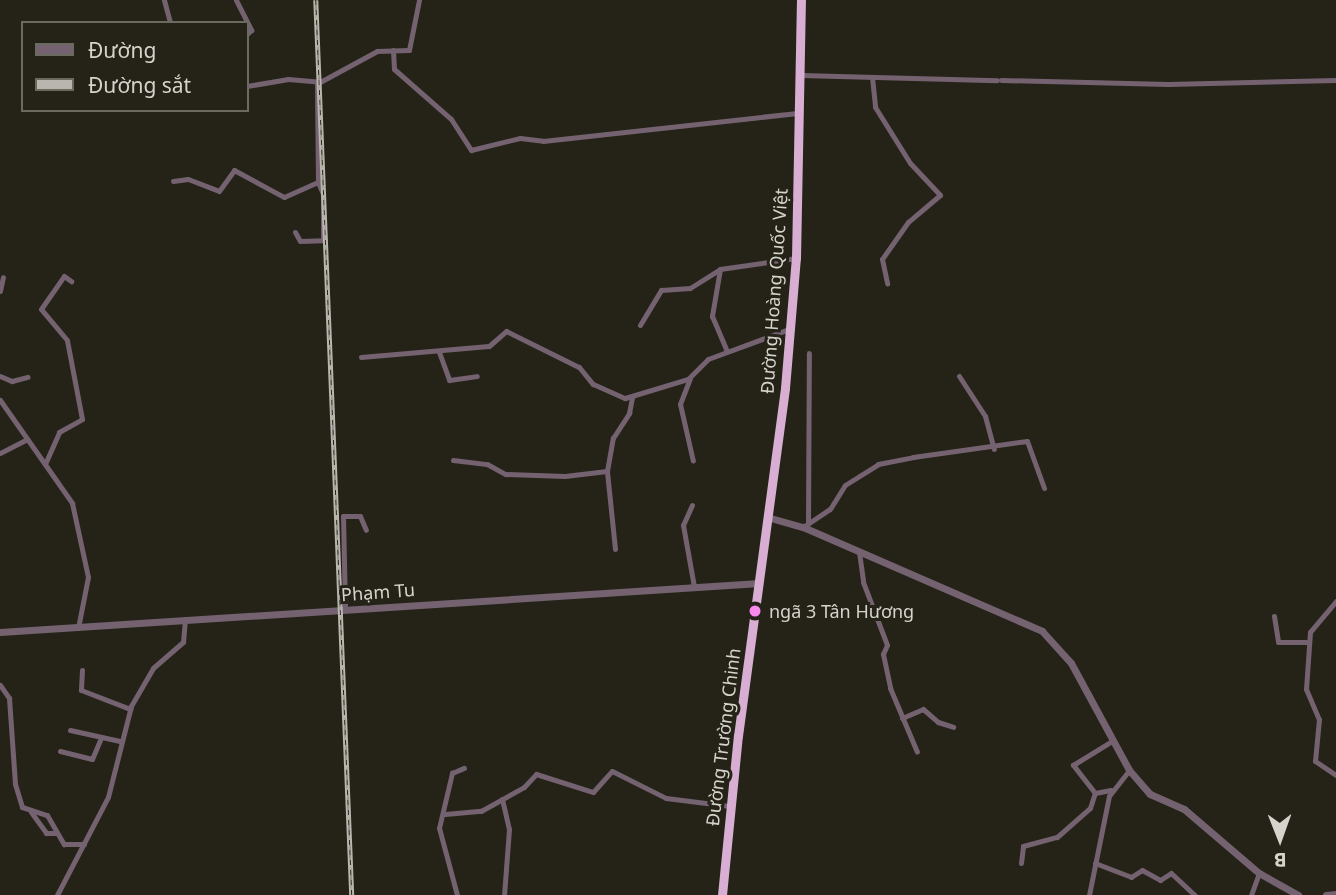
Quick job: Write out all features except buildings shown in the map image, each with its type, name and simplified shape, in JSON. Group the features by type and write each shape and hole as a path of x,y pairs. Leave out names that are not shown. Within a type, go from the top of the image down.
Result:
{"highway":[{"name":"Đường Hoàng Quốc Việt","path":"759,583 796,258 801,0"},
{"name":"Đường Trường Chinh","path":"722,895 730,806 759,583"}],"street":[{"path":"164,0 169,21"},
{"path":"236,0 246,21"},
{"path":"248,86 288,79 317,82 373,52 411,47 419,0"},
{"path":"394,50 394,69 451,119 471,150 520,138 543,141 797,113"},
{"path":"801,75 1168,84 1336,80"},
{"path":"872,77 875,107 910,163 940,195 908,222 882,259 887,283"},
{"path":"295,232 300,241 323,240 318,182 317,82"},
{"path":"173,181 188,179 219,191 230,170 237,170 284,197 318,182"},
{"path":"640,325 661,290 690,288 720,270 796,258"},
{"path":"720,270 712,316 727,351"},
{"path":"46,464 59,432 82,419 66,340 41,309 64,276 71,281"},
{"path":"0,291 3,277"},
{"path":"694,461 680,404 690,378 708,359 789,330"},
{"path":"361,357 489,346 506,331 579,367 593,384 618,397 632,397 690,378"},
{"path":"439,352 449,380 477,376"},
{"path":"806,525 809,353"},
{"path":"0,376 12,381 27,377"},
{"path":"959,376 985,416 994,449"},
{"path":"615,549 607,471 612,438 629,413 632,397"},
{"path":"0,400 25,440 69,496 82,536 88,577 78,628"},
{"path":"0,453 25,440"},
{"path":"806,525 830,509 845,485 878,464 1030,443 1044,488"},
{"path":"453,460 487,464 505,474 565,476 594,469 607,471"},
{"path":"692,505 684,520 683,538 694,587"},
{"path":"345,610 343,516 360,516 366,530"},
{"path":"767,517 806,525 859,552 1042,631 1071,663 1129,770 1150,794 1184,809 1259,873 1298,895"},
{"path":"859,552 863,582 887,645 883,654 888,683 918,752"},
{"name":"Phạm Tu","path":"0,632 759,583"},
{"path":"1336,601 1311,629 1307,642 1307,695 1319,719 1314,757 1336,775"},
{"path":"1274,616 1281,644 1307,642"},
{"path":"57,895 108,797 130,709 153,668 183,642 185,621"},
{"path":"82,670 81,690 130,709"},
{"path":"0,685 9,698 15,786 22,807 47,815 64,844 84,844"},
{"path":"902,718 923,709 938,722 953,727"},
{"path":"70,730 120,741"},
{"path":"60,751 92,759 101,738"},
{"path":"1096,793 1073,765 1112,741"},
{"path":"457,895 440,832 452,773 464,768"},
{"path":"1088,895 1111,790 1129,770"},
{"path":"445,814 481,811 524,787 536,774 593,792 612,771 666,797 730,806"},
{"path":"1096,793 1111,790"},
{"path":"1021,863 1023,846 1057,837 1090,808 1096,793"},
{"path":"502,799 509,829 504,895"},
{"path":"31,811 46,833 57,834"},
{"path":"1095,863 1131,877 1142,870 1160,880 1171,873 1195,895"},
{"path":"1251,895 1259,873"},
{"path":"1326,895 1336,894"}],"railway":[{"path":"316,0 352,895"}],"place":[{"name":"ngã 3 Tân Hương","path":"755,611"}]}
